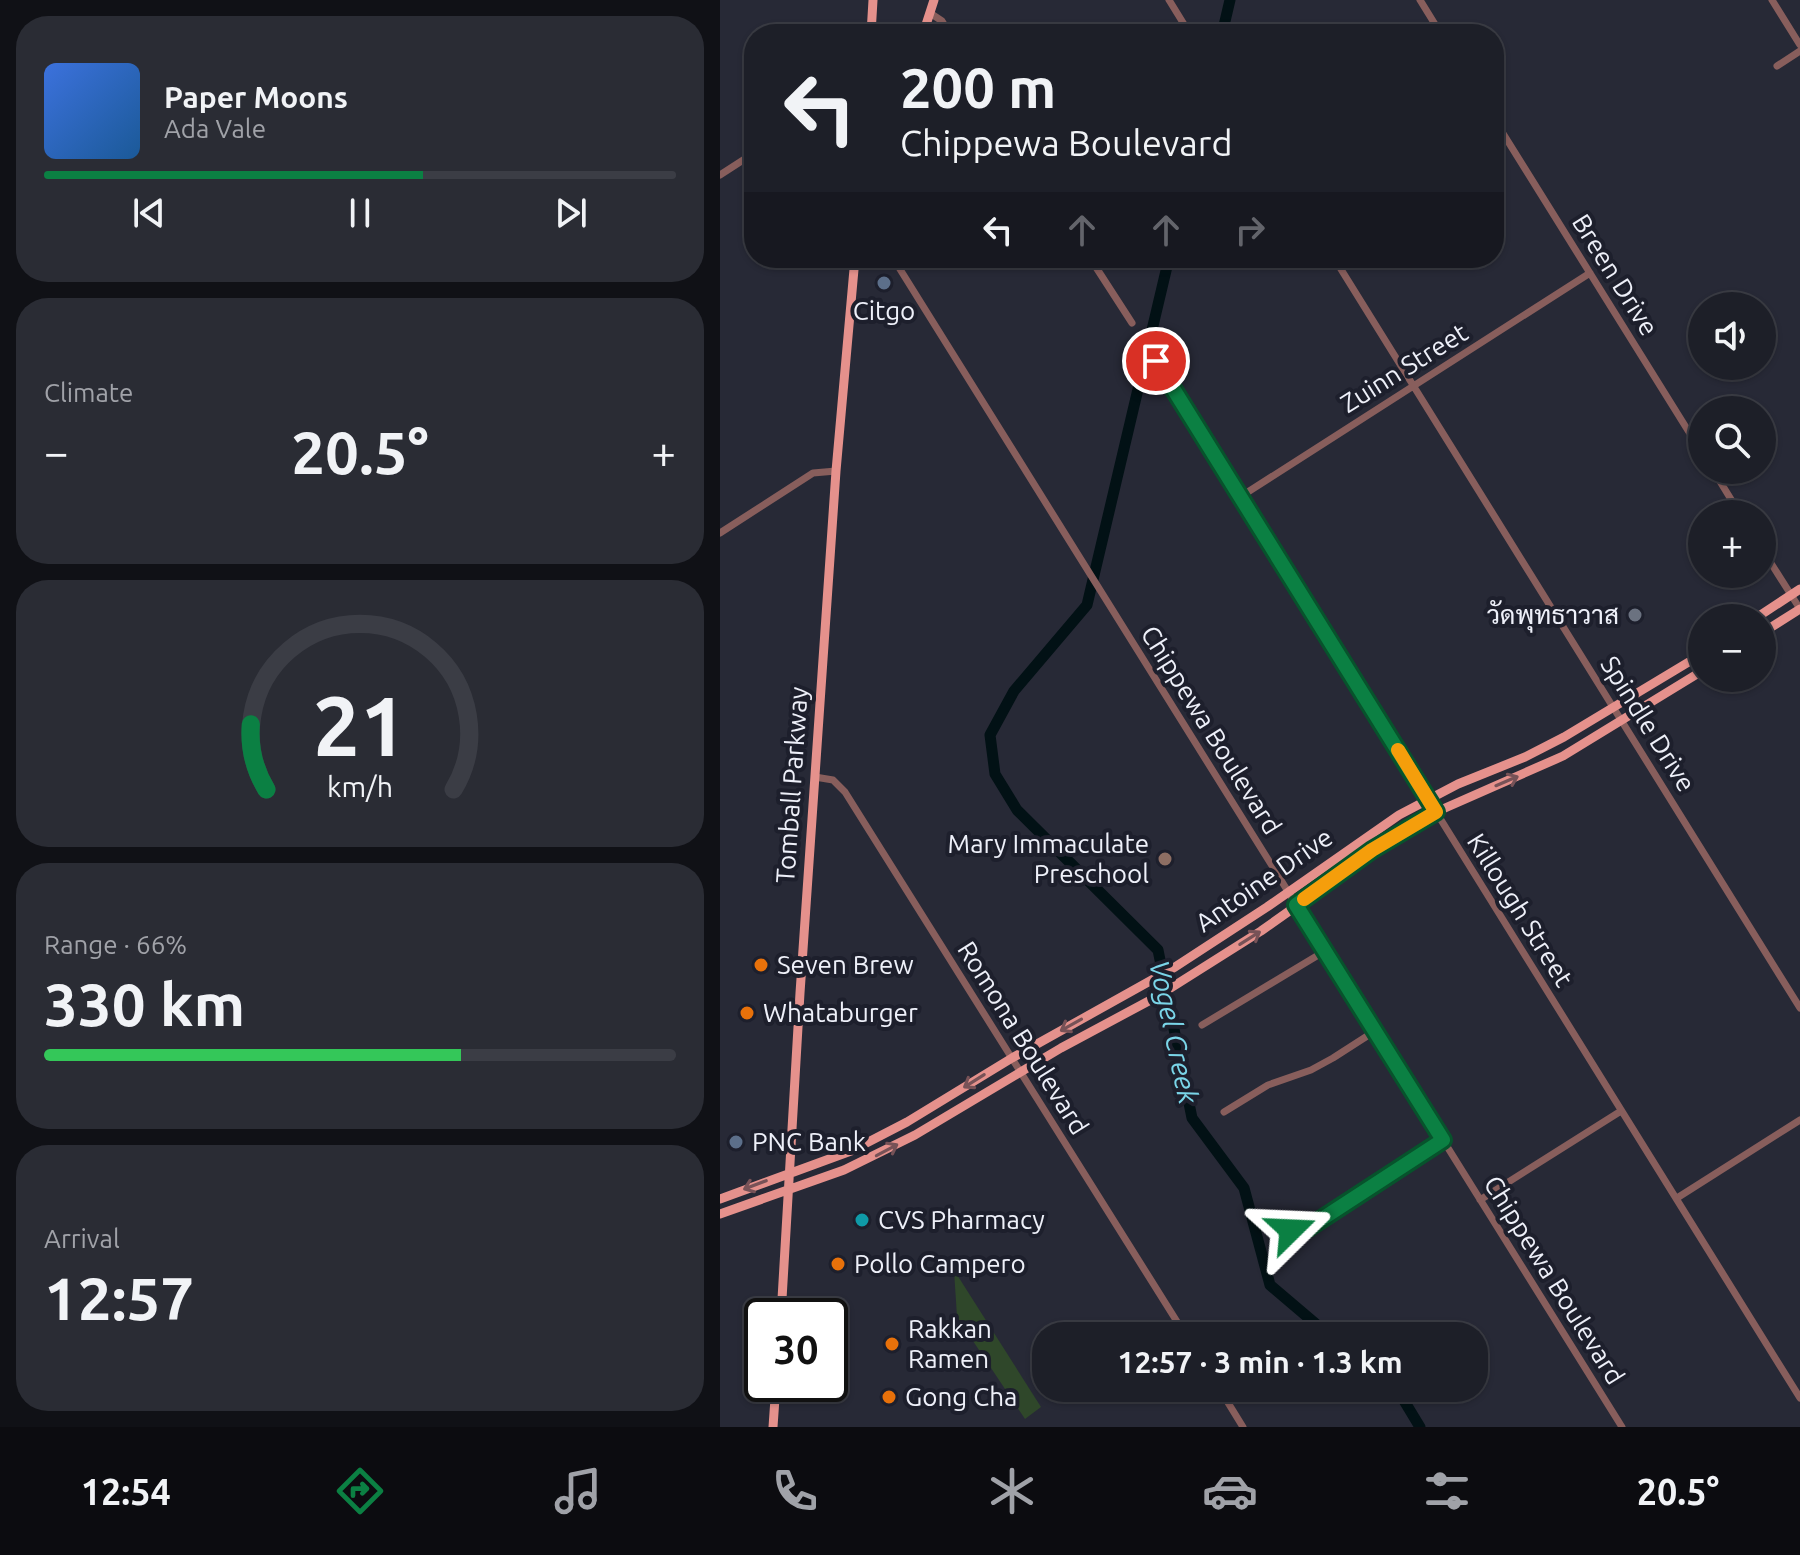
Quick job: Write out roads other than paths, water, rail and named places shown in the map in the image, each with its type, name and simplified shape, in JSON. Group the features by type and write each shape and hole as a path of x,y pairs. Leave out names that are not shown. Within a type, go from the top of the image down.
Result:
{"main road":[{"path":"872,24 873,0"},
{"path":"926,24 934,0"},
{"name":"Tomball Parkway","path":"782,1298 836,471 854,268"},
{"path":"1776,605 1796,592"},
{"path":"1776,624 1800,609"},
{"name":"Antoine Drive","path":"720,1199 851,1151 907,1122 1012,1058 1175,967 1355,844 1428,799 1525,757 1688,663"},
{"name":"Antoine Drive","path":"720,1214 868,1160 915,1135 1020,1071 1158,996 1296,905 1372,850 1436,812 1531,771 1623,722 1688,680"},
{"path":"1525,757 1531,771"},
{"path":"1213,943 1221,956"},
{"path":"1094,1012 1102,1027"},
{"path":"907,1122 915,1135"},
{"path":"773,1427 775,1402"}],"street":[{"path":"1169,0 1184,24"},
{"path":"1420,0 1435,24"},
{"path":"1772,0 1800,48 1777,66"},
{"path":"930,13 944,24"},
{"name":"Breen Drive","path":"1504,135 1688,430"},
{"path":"720,175 744,159"},
{"name":"Chippewa Boulevard","path":"899,268 1622,1427"},
{"path":"1096,268 1132,323"},
{"name":"Spindle Drive","path":"1340,268 1800,1008"},
{"name":"Zuinn Street","path":"1240,497 1590,273"},
{"name":"Killough Street","path":"1156,361 1800,1398"},
{"path":"720,533 813,473 836,471"},
{"path":"1776,567 1796,592 1800,609"},
{"name":"Romona Boulevard","path":"815,777 833,780 845,792 1177,1322"},
{"path":"1202,1025 1325,951"},
{"path":"1224,1112 1268,1085 1311,1070 1375,1031"},
{"path":"1480,1200 1621,1111"},
{"path":"1677,1198 1800,1120"},
{"path":"1308,1228 1443,1140"},
{"path":"1228,1402 1243,1427"}],"waterway":[{"name":"Vogel Creek","path":"1224,24 1230,0"},
{"name":"Vogel Creek","path":"1167,268 1087,605 1014,691 990,735 995,774 1017,810 1158,950 1192,1118 1244,1188 1270,1285 1314,1322"},
{"name":"Vogel Creek","path":"1405,1402 1420,1427"}],"place":[{"name":"Citgo","path":"884,283"},
{"name":"วัดพุทธาวาส","path":"1635,615"},
{"name":"Mary Immaculate Preschool","path":"1165,859"},
{"name":"Seven Brew","path":"761,965"},
{"name":"Whataburger","path":"747,1013"},
{"name":"PNC Bank","path":"736,1142"},
{"name":"CVS Pharmacy","path":"862,1220"},
{"name":"Pollo Campero","path":"838,1264"},
{"name":"Rakkan Ramen","path":"892,1344"},
{"name":"Gong Cha","path":"889,1397"}]}
